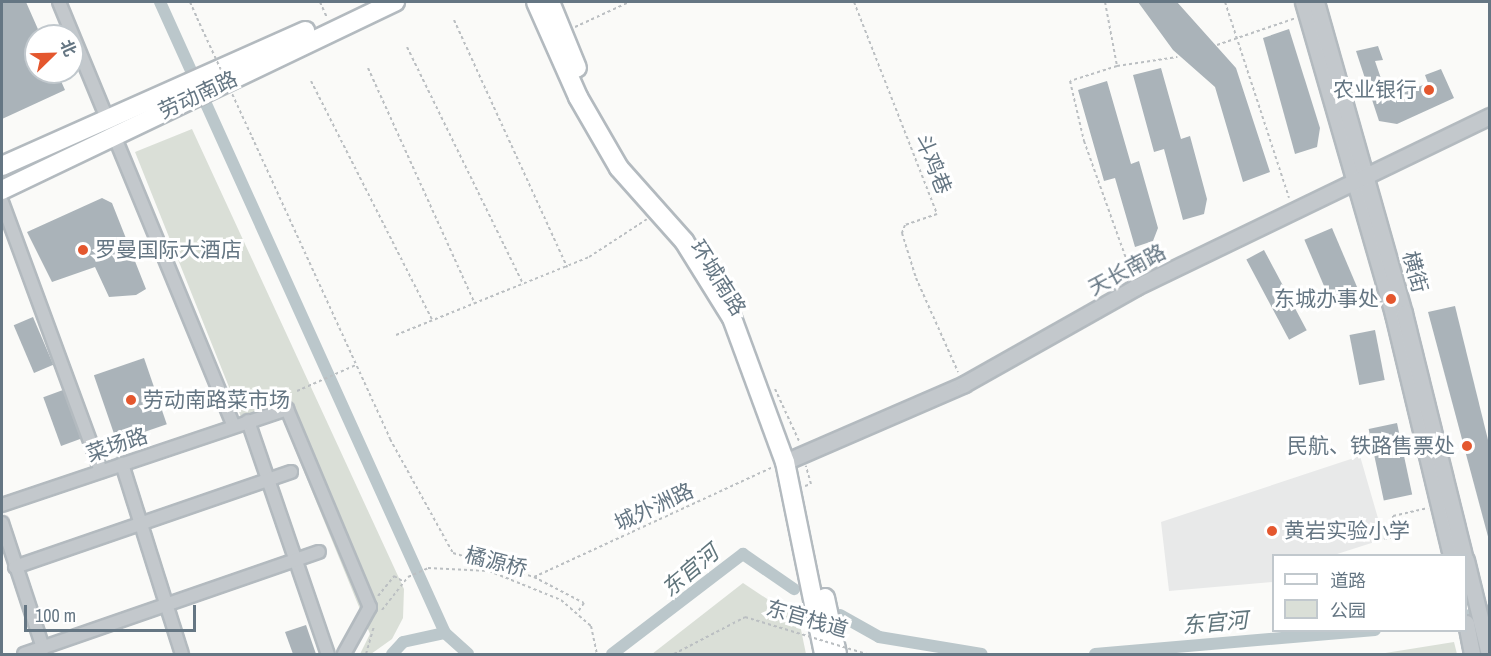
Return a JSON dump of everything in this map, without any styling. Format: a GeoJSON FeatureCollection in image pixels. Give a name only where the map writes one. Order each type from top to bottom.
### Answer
{"type":"FeatureCollection","features":[{"type":"Feature","properties":{"kind":"main road","name":"劳动南路"},"geometry":{"type":"LineString","coordinates":[[234,70],[369,2]]}},
{"type":"Feature","properties":{"kind":"main road","name":"劳动南路"},"geometry":{"type":"LineString","coordinates":[[234,70],[395,2]]}},
{"type":"Feature","properties":{"kind":"main road"},"geometry":{"type":"LineString","coordinates":[[536,2],[578,98],[619,168],[684,241],[732,318],[790,461],[824,654]]}},
{"type":"Feature","properties":{"kind":"main road","name":"环城南路"},"geometry":{"type":"LineString","coordinates":[[550,2],[592,101],[629,161],[693,236],[744,314],[790,461],[837,654]]}},
{"type":"Feature","properties":{"kind":"main road"},"geometry":{"type":"LineString","coordinates":[[178,95],[234,70]]}},
{"type":"Feature","properties":{"kind":"main road","name":"劳动南路"},"geometry":{"type":"LineString","coordinates":[[2,166],[105,118],[178,95]]}},
{"type":"Feature","properties":{"kind":"main road","name":"劳动南路"},"geometry":{"type":"LineString","coordinates":[[2,190],[112,135],[178,95]]}},
{"type":"Feature","properties":{"kind":"street"},"geometry":{"type":"LineString","coordinates":[[59,2],[233,425]]}},
{"type":"Feature","properties":{"kind":"street","name":"横街"},"geometry":{"type":"LineString","coordinates":[[1309,6],[1360,177],[1464,554]]}},
{"type":"Feature","properties":{"kind":"street","name":"天长南路"},"geometry":{"type":"LineString","coordinates":[[790,461],[964,384],[1136,287],[1490,116]]}},
{"type":"Feature","properties":{"kind":"street","name":"横街"},"geometry":{"type":"LineString","coordinates":[[1360,177],[1451,554]]}},
{"type":"Feature","properties":{"kind":"street"},"geometry":{"type":"LineString","coordinates":[[2,202],[101,471]]}},
{"type":"Feature","properties":{"kind":"street","name":"菜场路"},"geometry":{"type":"LineString","coordinates":[[2,505],[233,425],[287,409],[375,611]]}},
{"type":"Feature","properties":{"kind":"street"},"geometry":{"type":"LineString","coordinates":[[248,421],[328,654]]}},
{"type":"Feature","properties":{"kind":"street"},"geometry":{"type":"LineString","coordinates":[[122,464],[182,654]]}},
{"type":"Feature","properties":{"kind":"street"},"geometry":{"type":"LineString","coordinates":[[15,567],[268,478],[291,472]]}},
{"type":"Feature","properties":{"kind":"street"},"geometry":{"type":"LineString","coordinates":[[2,523],[43,648]]}},
{"type":"Feature","properties":{"kind":"street"},"geometry":{"type":"LineString","coordinates":[[24,654],[297,562],[319,552]]}},
{"type":"Feature","properties":{"kind":"street"},"geometry":{"type":"LineString","coordinates":[[1467,564],[1489,654]]}},
{"type":"Feature","properties":{"kind":"street"},"geometry":{"type":"LineString","coordinates":[[344,654],[375,611]]}},
{"type":"Feature","properties":{"kind":"street"},"geometry":{"type":"LineString","coordinates":[[1467,629],[1472,654]]}},
{"type":"Feature","properties":{"kind":"path"},"geometry":{"type":"LineString","coordinates":[[190,2],[356,365],[453,553],[534,577],[584,603],[577,613]]}},
{"type":"Feature","properties":{"kind":"path"},"geometry":{"type":"LineString","coordinates":[[320,2],[328,21]]}},
{"type":"Feature","properties":{"kind":"path"},"geometry":{"type":"LineString","coordinates":[[562,32],[629,2]]}},
{"type":"Feature","properties":{"kind":"path","name":"斗鸡巷"},"geometry":{"type":"LineString","coordinates":[[854,2],[936,214],[905,225],[902,233],[916,278],[964,384]]}},
{"type":"Feature","properties":{"kind":"path"},"geometry":{"type":"LineString","coordinates":[[1105,2],[1117,66]]}},
{"type":"Feature","properties":{"kind":"path"},"geometry":{"type":"LineString","coordinates":[[1225,2],[1293,210]]}},
{"type":"Feature","properties":{"kind":"path"},"geometry":{"type":"LineString","coordinates":[[1217,45],[1236,39],[1309,6]]}},
{"type":"Feature","properties":{"kind":"path"},"geometry":{"type":"LineString","coordinates":[[454,20],[567,267]]}},
{"type":"Feature","properties":{"kind":"path"},"geometry":{"type":"LineString","coordinates":[[407,47],[523,284]]}},
{"type":"Feature","properties":{"kind":"path"},"geometry":{"type":"LineString","coordinates":[[1136,287],[1084,141],[1070,81],[1117,66],[1178,57]]}},
{"type":"Feature","properties":{"kind":"path"},"geometry":{"type":"LineString","coordinates":[[368,68],[475,304]]}},
{"type":"Feature","properties":{"kind":"path"},"geometry":{"type":"LineString","coordinates":[[312,81],[433,321]]}},
{"type":"Feature","properties":{"kind":"path"},"geometry":{"type":"LineString","coordinates":[[396,336],[567,267],[657,213]]}},
{"type":"Feature","properties":{"kind":"path"},"geometry":{"type":"LineString","coordinates":[[297,391],[356,365]]}},
{"type":"Feature","properties":{"kind":"path","name":"城外洲路"},"geometry":{"type":"LineString","coordinates":[[534,577],[790,461]]}},
{"type":"Feature","properties":{"kind":"path"},"geometry":{"type":"LineString","coordinates":[[1384,539],[1393,537],[1393,516],[1439,506]]}},
{"type":"Feature","properties":{"kind":"path","name":"橘源桥"},"geometry":{"type":"LineString","coordinates":[[375,611],[404,582],[442,565],[489,571],[561,600],[591,626],[597,654]]}},
{"type":"Feature","properties":{"kind":"path"},"geometry":{"type":"LineString","coordinates":[[375,611],[394,576],[404,582]]}},
{"type":"Feature","properties":{"kind":"path","name":"东官栈道"},"geometry":{"type":"LineString","coordinates":[[674,654],[745,617],[867,654]]}},
{"type":"Feature","properties":{"kind":"path"},"geometry":{"type":"LineString","coordinates":[[366,654],[374,623]]}},
{"type":"Feature","properties":{"kind":"shaded area","name":"黄岩实验小学"},"geometry":{"type":"Polygon","coordinates":[[[1360,456],[1384,539],[1337,554],[1272,554],[1272,582],[1169,591],[1161,522],[1360,456]]]}},
{"type":"Feature","properties":{"kind":"green space"},"geometry":{"type":"Polygon","coordinates":[[[192,129],[404,589],[403,618],[392,639],[371,654],[360,654],[370,634],[279,410],[243,422],[135,152],[192,129]]]}},
{"type":"Feature","properties":{"kind":"green space"},"geometry":{"type":"Polygon","coordinates":[[[743,583],[799,620],[806,654],[652,654],[743,583]]]}},
{"type":"Feature","properties":{"kind":"green space"},"geometry":{"type":"Polygon","coordinates":[[[1454,642],[1457,654],[1379,654],[1454,642]]]}},
{"type":"Feature","properties":{"kind":"building"},"geometry":{"type":"Polygon","coordinates":[[[2,2],[26,2],[36,24],[24,24],[24,84],[62,84],[65,90],[2,119],[2,2]]]}},
{"type":"Feature","properties":{"kind":"building"},"geometry":{"type":"Polygon","coordinates":[[[1138,2],[1177,2],[1236,68],[1270,172],[1243,182],[1215,87],[1173,50],[1138,2]]]}},
{"type":"Feature","properties":{"kind":"building"},"geometry":{"type":"Polygon","coordinates":[[[1289,29],[1320,128],[1317,147],[1295,154],[1263,38],[1289,29]]]}},
{"type":"Feature","properties":{"kind":"building","name":"农业银行"},"geometry":{"type":"Polygon","coordinates":[[[1378,46],[1383,60],[1375,61],[1388,99],[1428,83],[1425,75],[1441,69],[1454,98],[1397,124],[1379,121],[1356,51],[1378,46]]]}},
{"type":"Feature","properties":{"kind":"building"},"geometry":{"type":"Polygon","coordinates":[[[1161,68],[1181,139],[1190,136],[1207,199],[1204,214],[1183,220],[1164,149],[1154,152],[1133,75],[1161,68]]]}},
{"type":"Feature","properties":{"kind":"building"},"geometry":{"type":"Polygon","coordinates":[[[1107,81],[1131,164],[1139,161],[1158,228],[1153,241],[1135,247],[1115,178],[1104,181],[1078,90],[1107,81]]]}},
{"type":"Feature","properties":{"kind":"building","name":"罗曼国际大酒店"},"geometry":{"type":"Polygon","coordinates":[[[102,198],[112,203],[146,289],[136,295],[109,297],[95,267],[52,282],[27,232],[102,198]]]}},
{"type":"Feature","properties":{"kind":"building"},"geometry":{"type":"Polygon","coordinates":[[[1332,228],[1359,292],[1331,303],[1304,240],[1332,228]]]}},
{"type":"Feature","properties":{"kind":"building"},"geometry":{"type":"Polygon","coordinates":[[[1264,250],[1307,330],[1289,340],[1246,259],[1264,250]]]}},
{"type":"Feature","properties":{"kind":"building"},"geometry":{"type":"Polygon","coordinates":[[[1455,306],[1490,448],[1490,544],[1428,312],[1455,306]]]}},
{"type":"Feature","properties":{"kind":"building"},"geometry":{"type":"Polygon","coordinates":[[[33,317],[53,365],[34,373],[14,325],[33,317]]]}},
{"type":"Feature","properties":{"kind":"building"},"geometry":{"type":"Polygon","coordinates":[[[1375,330],[1385,380],[1359,385],[1349,335],[1375,330]]]}},
{"type":"Feature","properties":{"kind":"building","name":"劳动南路菜市场"},"geometry":{"type":"Polygon","coordinates":[[[144,358],[167,424],[117,441],[94,375],[144,358]]]}},
{"type":"Feature","properties":{"kind":"building"},"geometry":{"type":"Polygon","coordinates":[[[63,390],[81,439],[61,446],[43,397],[63,390]]]}},
{"type":"Feature","properties":{"kind":"building"},"geometry":{"type":"Polygon","coordinates":[[[1397,423],[1412,494],[1384,500],[1369,429],[1397,423]]]}},
{"type":"Feature","properties":{"kind":"building"},"geometry":{"type":"Polygon","coordinates":[[[306,625],[316,654],[293,654],[285,632],[306,625]]]}},
{"type":"Feature","properties":{"kind":"waterway"},"geometry":{"type":"LineString","coordinates":[[160,2],[445,633],[468,654]]}},
{"type":"Feature","properties":{"kind":"waterway","name":"东官河"},"geometry":{"type":"LineString","coordinates":[[612,654],[743,554],[794,589]]}},
{"type":"Feature","properties":{"kind":"waterway","name":"东官河"},"geometry":{"type":"LineString","coordinates":[[1467,616],[1490,610]]}},
{"type":"Feature","properties":{"kind":"waterway","name":"东官河"},"geometry":{"type":"LineString","coordinates":[[840,615],[879,637],[982,654]]}},
{"type":"Feature","properties":{"kind":"waterway","name":"东官河"},"geometry":{"type":"LineString","coordinates":[[1095,654],[1352,632]]}},
{"type":"Feature","properties":{"kind":"waterway"},"geometry":{"type":"LineString","coordinates":[[392,654],[403,642],[445,633]]}},
{"type":"Feature","properties":{"kind":"place","name":"农业银行"},"geometry":{"type":"Point","coordinates":[1429,90]}},
{"type":"Feature","properties":{"kind":"place","name":"罗曼国际大酒店"},"geometry":{"type":"Point","coordinates":[83,250]}},
{"type":"Feature","properties":{"kind":"place","name":"东城办事处"},"geometry":{"type":"Point","coordinates":[1391,299]}},
{"type":"Feature","properties":{"kind":"place","name":"劳动南路菜市场"},"geometry":{"type":"Point","coordinates":[131,400]}},
{"type":"Feature","properties":{"kind":"place","name":"民航、铁路售票处"},"geometry":{"type":"Point","coordinates":[1467,446]}},
{"type":"Feature","properties":{"kind":"place","name":"黄岩实验小学"},"geometry":{"type":"Point","coordinates":[1272,531]}}]}
